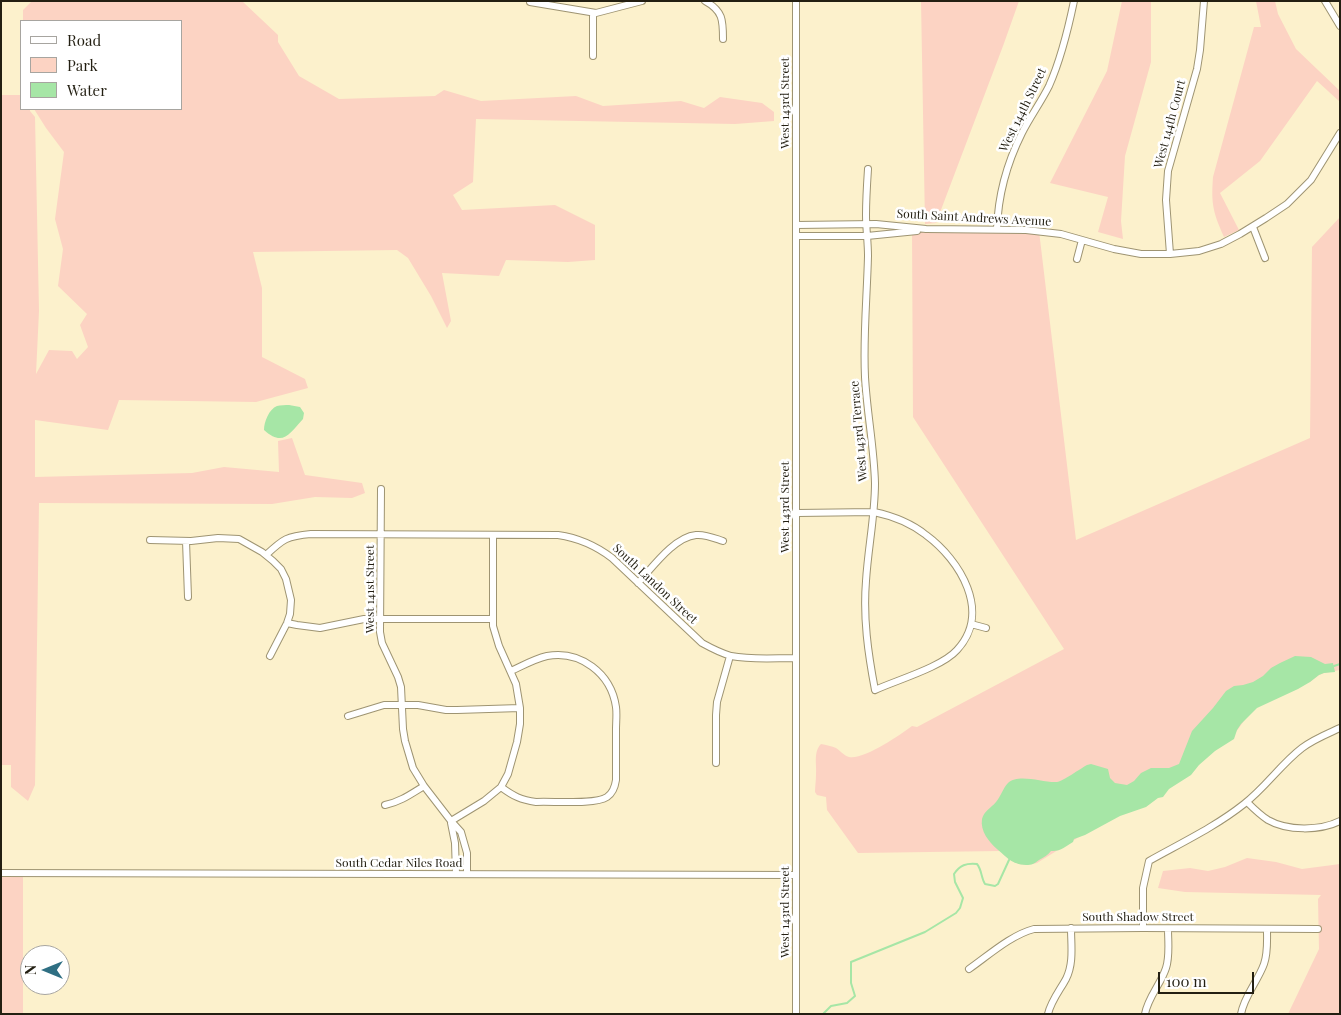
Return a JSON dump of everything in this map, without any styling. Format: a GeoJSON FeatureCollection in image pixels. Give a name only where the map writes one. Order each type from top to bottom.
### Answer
{"type":"FeatureCollection","features":[{"type":"Feature","properties":{"kind":"street"},"geometry":{"type":"LineString","coordinates":[[530,2],[593,13],[642,1]]}},
{"type":"Feature","properties":{"kind":"street"},"geometry":{"type":"LineString","coordinates":[[705,1],[711,4],[720,14],[723,39]]}},
{"type":"Feature","properties":{"kind":"street","name":"West 143rd Street"},"geometry":{"type":"LineString","coordinates":[[796,1],[796,1014]]}},
{"type":"Feature","properties":{"kind":"street","name":"West 144th Street"},"geometry":{"type":"LineString","coordinates":[[997,229],[997,214],[1002,189],[1012,157],[1022,133],[1050,83],[1066,40],[1074,1]]}},
{"type":"Feature","properties":{"kind":"street","name":"West 144th Court"},"geometry":{"type":"LineString","coordinates":[[1170,254],[1166,200],[1168,170],[1197,69],[1204,1]]}},
{"type":"Feature","properties":{"kind":"street"},"geometry":{"type":"LineString","coordinates":[[1325,1],[1340,26]]}},
{"type":"Feature","properties":{"kind":"street"},"geometry":{"type":"LineString","coordinates":[[593,13],[593,56]]}},
{"type":"Feature","properties":{"kind":"street","name":"South Saint Andrews Avenue"},"geometry":{"type":"LineString","coordinates":[[796,225],[866,224],[926,229],[1039,231],[1141,254],[1199,251],[1231,240],[1278,211],[1304,188],[1340,133]]}},
{"type":"Feature","properties":{"kind":"street","name":"West 143rd Terrace"},"geometry":{"type":"LineString","coordinates":[[868,169],[866,195],[865,368],[874,467],[874,512],[867,568],[865,606],[867,644],[875,690],[945,660],[963,643],[971,624]]}},
{"type":"Feature","properties":{"kind":"street"},"geometry":{"type":"LineString","coordinates":[[1253,227],[1265,258]]}},
{"type":"Feature","properties":{"kind":"street"},"geometry":{"type":"LineString","coordinates":[[796,236],[867,236],[926,229]]}},
{"type":"Feature","properties":{"kind":"street"},"geometry":{"type":"LineString","coordinates":[[1077,259],[1082,240]]}},
{"type":"Feature","properties":{"kind":"street","name":"West 141st Street"},"geometry":{"type":"LineString","coordinates":[[381,489],[380,619],[382,643],[398,677],[401,688],[403,729],[413,768],[424,786],[461,832],[466,845],[467,874]]}},
{"type":"Feature","properties":{"kind":"street"},"geometry":{"type":"LineString","coordinates":[[796,512],[874,512],[892,516],[909,523],[929,537],[945,553],[970,592],[971,624],[986,628]]}},
{"type":"Feature","properties":{"kind":"street","name":"South Landon Street"},"geometry":{"type":"LineString","coordinates":[[266,555],[279,542],[294,536],[381,534],[558,535],[572,537],[586,541],[612,558],[702,642],[716,650],[730,656],[749,658],[796,658]]}},
{"type":"Feature","properties":{"kind":"street"},"geometry":{"type":"LineString","coordinates":[[451,821],[484,801],[501,787],[508,774],[520,724],[519,696],[511,671],[495,636],[493,619],[493,535]]}},
{"type":"Feature","properties":{"kind":"street"},"geometry":{"type":"LineString","coordinates":[[638,583],[669,549],[684,538],[695,535],[708,536],[723,541]]}},
{"type":"Feature","properties":{"kind":"street"},"geometry":{"type":"LineString","coordinates":[[150,540],[239,539],[266,555],[281,569],[286,579],[291,600],[290,614],[270,656]]}},
{"type":"Feature","properties":{"kind":"street"},"geometry":{"type":"LineString","coordinates":[[186,541],[188,597]]}},
{"type":"Feature","properties":{"kind":"street"},"geometry":{"type":"LineString","coordinates":[[287,623],[320,628],[364,619],[493,619]]}},
{"type":"Feature","properties":{"kind":"street"},"geometry":{"type":"LineString","coordinates":[[501,787],[515,797],[536,802],[596,801],[609,796],[615,789],[616,780],[616,708],[611,688],[605,678],[590,664],[577,658],[557,655],[537,659],[511,671]]}},
{"type":"Feature","properties":{"kind":"street"},"geometry":{"type":"LineString","coordinates":[[716,763],[717,702],[730,656]]}},
{"type":"Feature","properties":{"kind":"street"},"geometry":{"type":"LineString","coordinates":[[348,716],[384,705],[418,705],[446,710],[520,708]]}},
{"type":"Feature","properties":{"kind":"street"},"geometry":{"type":"LineString","coordinates":[[1143,928],[1143,888],[1149,861],[1214,825],[1247,802],[1312,741],[1340,728]]}},
{"type":"Feature","properties":{"kind":"street"},"geometry":{"type":"LineString","coordinates":[[385,805],[405,798],[424,786]]}},
{"type":"Feature","properties":{"kind":"street"},"geometry":{"type":"LineString","coordinates":[[1247,802],[1267,820],[1284,826],[1320,828],[1340,821]]}},
{"type":"Feature","properties":{"kind":"street","name":"West 141st Street"},"geometry":{"type":"LineString","coordinates":[[451,821],[456,843],[456,874]]}},
{"type":"Feature","properties":{"kind":"street","name":"South Cedar Niles Road"},"geometry":{"type":"LineString","coordinates":[[1,873],[796,875]]}},
{"type":"Feature","properties":{"kind":"street","name":"South Shadow Street"},"geometry":{"type":"LineString","coordinates":[[969,969],[1014,937],[1027,930],[1042,928],[1318,929]]}},
{"type":"Feature","properties":{"kind":"street"},"geometry":{"type":"LineString","coordinates":[[1048,1014],[1067,978],[1071,966],[1071,928]]}},
{"type":"Feature","properties":{"kind":"street"},"geometry":{"type":"LineString","coordinates":[[1144,1014],[1149,1000],[1166,968],[1168,929]]}},
{"type":"Feature","properties":{"kind":"street"},"geometry":{"type":"LineString","coordinates":[[1241,1014],[1244,1003],[1265,961],[1267,929]]}},
{"type":"Feature","properties":{"kind":"green space"},"geometry":{"type":"Polygon","coordinates":[[[32,1],[242,1],[278,35],[278,42],[299,76],[339,99],[435,96],[444,90],[481,101],[576,96],[603,106],[681,101],[704,108],[720,97],[762,103],[774,112],[774,121],[735,124],[476,119],[473,182],[453,195],[462,210],[555,205],[595,225],[595,260],[568,262],[506,260],[499,276],[442,273],[451,321],[447,328],[431,296],[408,258],[397,250],[253,252],[262,288],[262,357],[305,379],[308,388],[256,402],[119,400],[108,430],[35,420],[35,477],[192,473],[224,467],[279,472],[278,441],[292,438],[305,475],[362,483],[365,493],[352,498],[315,497],[272,504],[39,503],[35,785],[28,801],[11,787],[11,765],[1,765],[1,95],[20,95],[20,110],[30,110],[35,117],[39,311],[36,374],[49,350],[72,351],[77,359],[88,347],[80,325],[87,314],[58,286],[63,249],[55,219],[64,152],[35,110],[182,110],[182,20],[23,20],[23,10],[32,1]]]}},
{"type":"Feature","properties":{"kind":"green space"},"geometry":{"type":"Polygon","coordinates":[[[921,1],[1019,1],[936,223],[925,224],[921,1]]]}},
{"type":"Feature","properties":{"kind":"green space"},"geometry":{"type":"Polygon","coordinates":[[[1122,1],[1151,1],[1151,62],[1125,156],[1121,221],[1123,239],[1098,232],[1108,197],[1050,183],[1107,71],[1122,1]]]}},
{"type":"Feature","properties":{"kind":"green space"},"geometry":{"type":"Polygon","coordinates":[[[1256,1],[1275,1],[1278,14],[1296,49],[1340,91],[1340,102],[1317,81],[1260,161],[1220,193],[1239,230],[1224,237],[1214,208],[1212,194],[1213,177],[1254,27],[1261,27],[1256,1]]]}},
{"type":"Feature","properties":{"kind":"green space"},"geometry":{"type":"Polygon","coordinates":[[[1340,217],[1340,670],[1319,675],[1310,682],[1256,704],[1231,739],[1037,863],[1017,863],[1000,851],[858,853],[827,810],[826,797],[817,795],[815,792],[816,755],[821,744],[836,748],[849,757],[863,755],[882,746],[912,726],[917,727],[1064,649],[913,417],[912,232],[1039,231],[1076,540],[1310,438],[1312,247],[1340,217]]]}},
{"type":"Feature","properties":{"kind":"green space"},"geometry":{"type":"Polygon","coordinates":[[[1247,858],[1276,862],[1302,869],[1340,864],[1340,1014],[1288,1014],[1319,949],[1318,899],[1321,895],[1185,892],[1158,888],[1163,871],[1190,868],[1208,871],[1225,867],[1247,858]]]}},
{"type":"Feature","properties":{"kind":"green space"},"geometry":{"type":"Polygon","coordinates":[[[1,873],[23,873],[23,945],[20,945],[20,995],[23,995],[23,1014],[1,1014],[1,873]]]}},
{"type":"Feature","properties":{"kind":"water"},"geometry":{"type":"Polygon","coordinates":[[[289,405],[300,407],[304,413],[303,419],[290,434],[285,437],[276,438],[264,430],[266,420],[269,413],[277,406],[289,405]]]}},
{"type":"Feature","properties":{"kind":"water"},"geometry":{"type":"Polygon","coordinates":[[[1295,656],[1311,657],[1325,664],[1333,663],[1335,672],[1319,675],[1298,689],[1257,708],[1241,724],[1234,739],[1215,751],[1191,775],[1169,789],[1163,797],[1158,798],[1146,807],[1120,816],[1074,839],[1073,842],[1063,848],[1051,851],[1030,865],[1010,860],[988,840],[982,828],[983,816],[998,800],[1006,785],[1013,780],[1025,779],[1057,782],[1091,764],[1108,769],[1110,778],[1115,783],[1127,785],[1134,781],[1141,773],[1151,768],[1169,768],[1179,764],[1192,731],[1226,691],[1234,686],[1253,682],[1271,668],[1295,656]]]}},
{"type":"Feature","properties":{"kind":"waterway"},"geometry":{"type":"LineString","coordinates":[[1334,666],[1340,664]]}},
{"type":"Feature","properties":{"kind":"waterway"},"geometry":{"type":"LineString","coordinates":[[823,1014],[831,1006],[847,1003],[855,996],[851,983],[851,962],[925,932],[956,913],[960,908],[963,898],[955,882],[954,874],[959,868],[966,864],[977,864],[985,884],[995,886],[998,884],[1009,860]]}}]}
